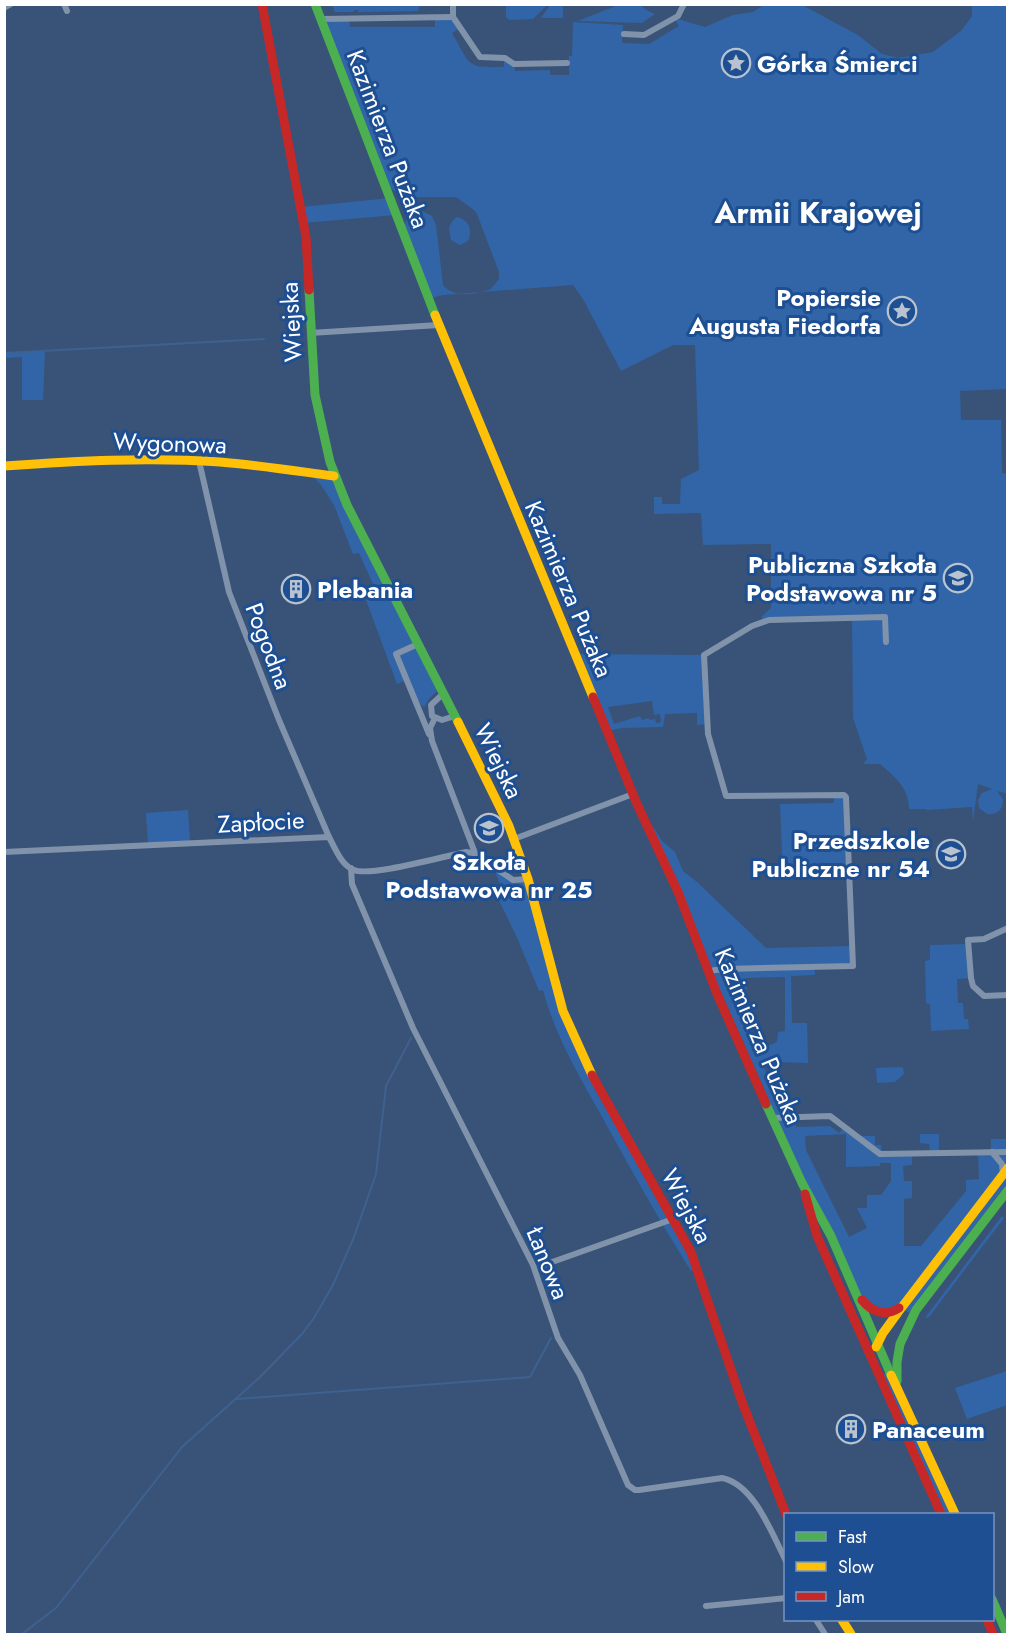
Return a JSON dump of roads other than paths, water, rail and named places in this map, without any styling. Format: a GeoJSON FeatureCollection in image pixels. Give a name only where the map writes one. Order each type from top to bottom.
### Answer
{"type":"FeatureCollection","features":[{"type":"Feature","properties":{"kind":"street"},"geometry":{"type":"LineString","coordinates":[[4,8],[11,4]]}},
{"type":"Feature","properties":{"kind":"street","name":"Wiejska"},"geometry":{"type":"LineString","coordinates":[[262,4],[306,237],[315,395],[324,442],[334,476],[347,506],[444,693],[514,839],[528,879],[559,999],[572,1033],[592,1074],[691,1252],[742,1402],[785,1513]]}},
{"type":"Feature","properties":{"kind":"street","name":"Kazimierza Pużaka"},"geometry":{"type":"LineString","coordinates":[[315,4],[439,325],[633,794],[678,892],[772,1118],[802,1183],[831,1236],[877,1344],[954,1513]]}},
{"type":"Feature","properties":{"kind":"street"},"geometry":{"type":"LineString","coordinates":[[453,4],[453,17],[482,58],[505,58],[514,64],[567,63]]}},
{"type":"Feature","properties":{"kind":"street"},"geometry":{"type":"LineString","coordinates":[[624,34],[644,35],[678,16],[684,4]]}},
{"type":"Feature","properties":{"kind":"street"},"geometry":{"type":"LineString","coordinates":[[321,19],[453,17]]}},
{"type":"Feature","properties":{"kind":"street"},"geometry":{"type":"LineString","coordinates":[[310,333],[439,325]]}},
{"type":"Feature","properties":{"kind":"street","name":"Wygonowa"},"geometry":{"type":"LineString","coordinates":[[4,466],[88,460],[199,461],[334,476]]}},
{"type":"Feature","properties":{"kind":"street","name":"Pogodna"},"geometry":{"type":"LineString","coordinates":[[199,461],[229,592],[279,720],[329,837]]}},
{"type":"Feature","properties":{"kind":"street"},"geometry":{"type":"LineString","coordinates":[[709,971],[853,966],[846,797],[844,795],[726,796],[708,734],[704,655],[752,626],[769,620],[885,616],[886,642]]}},
{"type":"Feature","properties":{"kind":"street"},"geometry":{"type":"LineString","coordinates":[[418,644],[396,654],[432,741],[474,854]]}},
{"type":"Feature","properties":{"kind":"street"},"geometry":{"type":"LineString","coordinates":[[444,693],[430,709],[432,716],[442,720],[455,716]]}},
{"type":"Feature","properties":{"kind":"street"},"geometry":{"type":"LineString","coordinates":[[416,702],[430,709]]}},
{"type":"Feature","properties":{"kind":"street"},"geometry":{"type":"LineString","coordinates":[[432,741],[430,728],[435,718]]}},
{"type":"Feature","properties":{"kind":"street"},"geometry":{"type":"LineString","coordinates":[[514,839],[633,794]]}},
{"type":"Feature","properties":{"kind":"street","name":"Zapłocie"},"geometry":{"type":"LineString","coordinates":[[4,852],[329,837],[341,859],[351,868]]}},
{"type":"Feature","properties":{"kind":"street"},"geometry":{"type":"LineString","coordinates":[[351,868],[363,872],[373,871],[466,852],[474,854],[513,880],[528,879]]}},
{"type":"Feature","properties":{"kind":"street","name":"Łanowa"},"geometry":{"type":"LineString","coordinates":[[351,868],[352,884],[413,1028],[533,1265],[558,1338],[580,1375],[628,1485],[639,1490],[722,1478],[735,1482],[758,1507],[784,1557]]}},
{"type":"Feature","properties":{"kind":"street"},"geometry":{"type":"LineString","coordinates":[[1008,928],[984,939],[968,940],[973,986],[984,996],[1008,995]]}},
{"type":"Feature","properties":{"kind":"street"},"geometry":{"type":"LineString","coordinates":[[772,1118],[830,1116],[880,1154],[1008,1152]]}},
{"type":"Feature","properties":{"kind":"street"},"geometry":{"type":"LineString","coordinates":[[876,1369],[877,1344],[883,1334],[1005,1171],[993,1152]]}},
{"type":"Feature","properties":{"kind":"street","name":"Kazimierza Pużaka"},"geometry":{"type":"LineString","coordinates":[[802,1183],[817,1236],[940,1513]]}},
{"type":"Feature","properties":{"kind":"street"},"geometry":{"type":"LineString","coordinates":[[897,1386],[896,1365],[906,1326],[1008,1190]]}},
{"type":"Feature","properties":{"kind":"street"},"geometry":{"type":"LineString","coordinates":[[541,1266],[673,1219]]}},
{"type":"Feature","properties":{"kind":"street"},"geometry":{"type":"LineString","coordinates":[[854,1288],[866,1306],[877,1312],[893,1312],[907,1300]]}},
{"type":"Feature","properties":{"kind":"street"},"geometry":{"type":"LineString","coordinates":[[853,1316],[862,1327],[883,1334],[897,1327],[916,1310]]}},
{"type":"Feature","properties":{"kind":"street"},"geometry":{"type":"LineString","coordinates":[[706,1606],[784,1598]]}},
{"type":"Feature","properties":{"kind":"street"},"geometry":{"type":"LineString","coordinates":[[994,1600],[1008,1614]]}},
{"type":"Feature","properties":{"kind":"street"},"geometry":{"type":"LineString","coordinates":[[994,1601],[1007,1635]]}},
{"type":"Feature","properties":{"kind":"street"},"geometry":{"type":"LineString","coordinates":[[817,1621],[825,1635]]}},
{"type":"Feature","properties":{"kind":"street"},"geometry":{"type":"LineString","coordinates":[[843,1621],[851,1635]]}},
{"type":"Feature","properties":{"kind":"street"},"geometry":{"type":"LineString","coordinates":[[987,1621],[993,1635]]}},
{"type":"Feature","properties":{"kind":"waterway"},"geometry":{"type":"LineString","coordinates":[[4,353],[264,339]]}},
{"type":"Feature","properties":{"kind":"waterway"},"geometry":{"type":"LineString","coordinates":[[22,1634],[56,1608],[182,1447],[260,1377],[302,1334],[314,1318],[333,1285],[354,1237],[376,1174],[386,1086],[411,1038]]}},
{"type":"Feature","properties":{"kind":"waterway"},"geometry":{"type":"LineString","coordinates":[[236,1399],[530,1377],[551,1338]]}},
{"type":"Feature","properties":{"kind":"place","name":"Górka Śmierci"},"geometry":{"type":"Point","coordinates":[736,63]}},
{"type":"Feature","properties":{"kind":"place","name":"Popiersie Augusta Fiedorfa"},"geometry":{"type":"Point","coordinates":[902,311]}},
{"type":"Feature","properties":{"kind":"place","name":"Publiczna Szkoła Podstawowa nr 5"},"geometry":{"type":"Point","coordinates":[958,578]}},
{"type":"Feature","properties":{"kind":"place","name":"Plebania"},"geometry":{"type":"Point","coordinates":[296,589]}},
{"type":"Feature","properties":{"kind":"place","name":"Szkoła Podstawowa nr 25"},"geometry":{"type":"Point","coordinates":[489,828]}},
{"type":"Feature","properties":{"kind":"place","name":"Przedszkole Publiczne nr 54"},"geometry":{"type":"Point","coordinates":[951,854]}},
{"type":"Feature","properties":{"kind":"place","name":"Panaceum"},"geometry":{"type":"Point","coordinates":[851,1429]}},
{"type":"Feature","properties":{"kind":"district","name":"Armii Krajowej"},"geometry":{"type":"Point","coordinates":[818,212]}}]}
